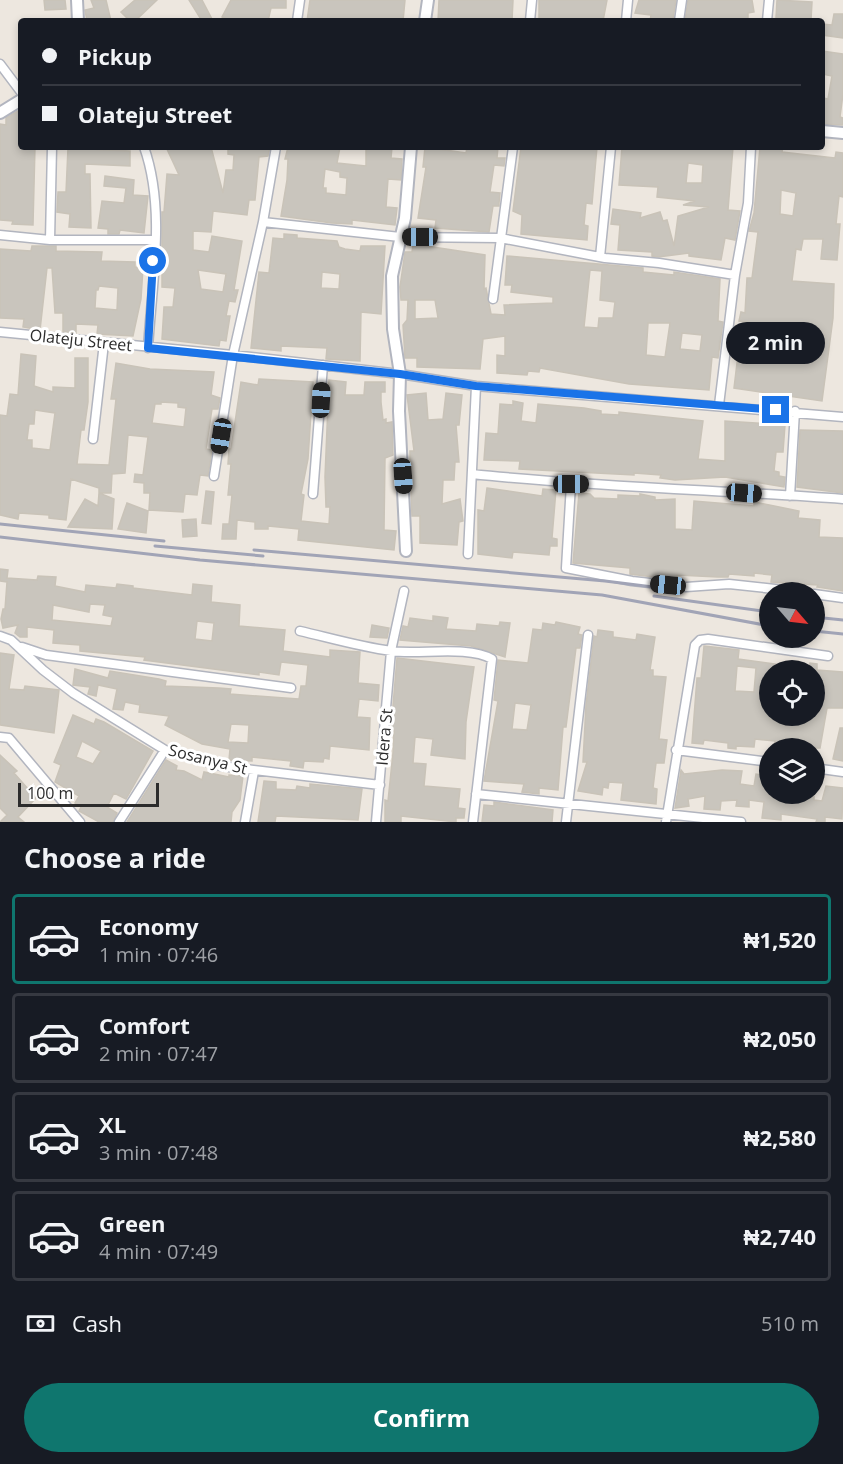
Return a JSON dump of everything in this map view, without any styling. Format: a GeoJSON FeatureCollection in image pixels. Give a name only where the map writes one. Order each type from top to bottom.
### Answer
{"type":"FeatureCollection","features":[{"type":"Feature","properties":{"kind":"street"},"geometry":{"type":"LineString","coordinates":[[77,0],[78,18]]}},
{"type":"Feature","properties":{"kind":"street"},"geometry":{"type":"LineString","coordinates":[[297,18],[300,0]]}},
{"type":"Feature","properties":{"kind":"street"},"geometry":{"type":"LineString","coordinates":[[425,18],[428,0]]}},
{"type":"Feature","properties":{"kind":"street"},"geometry":{"type":"LineString","coordinates":[[530,18],[532,0]]}},
{"type":"Feature","properties":{"kind":"street"},"geometry":{"type":"LineString","coordinates":[[626,18],[628,0]]}},
{"type":"Feature","properties":{"kind":"street"},"geometry":{"type":"LineString","coordinates":[[679,18],[682,0]]}},
{"type":"Feature","properties":{"kind":"street"},"geometry":{"type":"LineString","coordinates":[[766,18],[769,0]]}},
{"type":"Feature","properties":{"kind":"street"},"geometry":{"type":"LineString","coordinates":[[0,64],[18,88]]}},
{"type":"Feature","properties":{"kind":"street"},"geometry":{"type":"LineString","coordinates":[[0,113],[18,102]]}},
{"type":"Feature","properties":{"kind":"street"},"geometry":{"type":"LineString","coordinates":[[825,131],[843,133]]}},
{"type":"Feature","properties":{"kind":"street"},"geometry":{"type":"LineString","coordinates":[[50,240],[52,150]]}},
{"type":"Feature","properties":{"kind":"street"},"geometry":{"type":"LineString","coordinates":[[145,150],[153,173],[154,240],[148,348]]}},
{"type":"Feature","properties":{"kind":"street"},"geometry":{"type":"LineString","coordinates":[[214,476],[233,355],[263,222],[275,150]]}},
{"type":"Feature","properties":{"kind":"street"},"geometry":{"type":"LineString","coordinates":[[406,551],[399,411],[400,374],[393,329],[393,276],[405,218],[411,150]]}},
{"type":"Feature","properties":{"kind":"street"},"geometry":{"type":"LineString","coordinates":[[494,299],[513,150]]}},
{"type":"Feature","properties":{"kind":"street"},"geometry":{"type":"LineString","coordinates":[[600,257],[611,150]]}},
{"type":"Feature","properties":{"kind":"street"},"geometry":{"type":"LineString","coordinates":[[719,405],[735,275],[748,203],[751,150]]}},
{"type":"Feature","properties":{"kind":"street"},"geometry":{"type":"LineString","coordinates":[[263,222],[400,237],[500,238],[600,257],[735,275]]}},
{"type":"Feature","properties":{"kind":"street"},"geometry":{"type":"LineString","coordinates":[[0,235],[50,240],[154,240]]}},
{"type":"Feature","properties":{"kind":"street","name":"Olateju Street"},"geometry":{"type":"LineString","coordinates":[[0,332],[233,355],[400,374],[476,386],[795,411],[843,417]]}},
{"type":"Feature","properties":{"kind":"street"},"geometry":{"type":"LineString","coordinates":[[93,439],[104,343]]}},
{"type":"Feature","properties":{"kind":"street"},"geometry":{"type":"LineString","coordinates":[[313,494],[323,366]]}},
{"type":"Feature","properties":{"kind":"street"},"geometry":{"type":"LineString","coordinates":[[468,554],[476,386]]}},
{"type":"Feature","properties":{"kind":"street"},"geometry":{"type":"LineString","coordinates":[[790,496],[795,411]]}},
{"type":"Feature","properties":{"kind":"street"},"geometry":{"type":"LineString","coordinates":[[472,474],[571,484],[627,485],[843,500]]}},
{"type":"Feature","properties":{"kind":"street"},"geometry":{"type":"LineString","coordinates":[[571,484],[566,568],[632,581],[687,587],[729,584],[759,587]]}},
{"type":"Feature","properties":{"kind":"street","name":"Idera St"},"geometry":{"type":"LineString","coordinates":[[376,822],[391,651],[404,591]]}},
{"type":"Feature","properties":{"kind":"street"},"geometry":{"type":"LineString","coordinates":[[825,596],[843,598]]}},
{"type":"Feature","properties":{"kind":"street"},"geometry":{"type":"LineString","coordinates":[[300,631],[391,651],[457,652],[492,659],[473,822]]}},
{"type":"Feature","properties":{"kind":"street"},"geometry":{"type":"LineString","coordinates":[[566,822],[588,634]]}},
{"type":"Feature","properties":{"kind":"street","name":"Sosanya St"},"geometry":{"type":"LineString","coordinates":[[0,636],[18,646],[43,670],[73,693],[165,750],[221,766],[380,785]]}},
{"type":"Feature","properties":{"kind":"street"},"geometry":{"type":"LineString","coordinates":[[667,819],[676,750],[695,645],[700,640],[708,639],[828,656]]}},
{"type":"Feature","properties":{"kind":"street"},"geometry":{"type":"LineString","coordinates":[[18,646],[46,655],[291,688]]}},
{"type":"Feature","properties":{"kind":"street"},"geometry":{"type":"LineString","coordinates":[[0,737],[9,738],[80,822]]}},
{"type":"Feature","properties":{"kind":"street"},"geometry":{"type":"LineString","coordinates":[[119,822],[165,750]]}},
{"type":"Feature","properties":{"kind":"street"},"geometry":{"type":"LineString","coordinates":[[676,750],[759,761]]}},
{"type":"Feature","properties":{"kind":"street"},"geometry":{"type":"LineString","coordinates":[[825,770],[843,772]]}},
{"type":"Feature","properties":{"kind":"street"},"geometry":{"type":"LineString","coordinates":[[245,822],[254,771]]}},
{"type":"Feature","properties":{"kind":"street"},"geometry":{"type":"LineString","coordinates":[[476,794],[568,804],[667,819],[741,822]]}},
{"type":"Feature","properties":{"kind":"building"},"geometry":{"type":"Polygon","coordinates":[[[44,0],[65,0],[66,9],[45,10],[44,0]]]}},
{"type":"Feature","properties":{"kind":"building"},"geometry":{"type":"Polygon","coordinates":[[[91,0],[106,0],[110,18],[86,18],[85,10],[94,8],[91,0]]]}},
{"type":"Feature","properties":{"kind":"building"},"geometry":{"type":"Polygon","coordinates":[[[135,0],[157,0],[138,18],[127,18],[121,12],[135,0]]]}},
{"type":"Feature","properties":{"kind":"building"},"geometry":{"type":"Polygon","coordinates":[[[189,0],[202,0],[211,18],[200,18],[189,0]]]}},
{"type":"Feature","properties":{"kind":"building"},"geometry":{"type":"Polygon","coordinates":[[[231,0],[286,0],[286,8],[271,8],[269,18],[222,17],[231,0]]]}},
{"type":"Feature","properties":{"kind":"building"},"geometry":{"type":"Polygon","coordinates":[[[310,0],[405,0],[403,18],[307,18],[310,0]]]}},
{"type":"Feature","properties":{"kind":"building"},"geometry":{"type":"Polygon","coordinates":[[[439,0],[513,0],[512,18],[438,18],[439,0]]]}},
{"type":"Feature","properties":{"kind":"building"},"geometry":{"type":"Polygon","coordinates":[[[539,0],[607,0],[604,18],[539,18],[539,0]]]}},
{"type":"Feature","properties":{"kind":"building"},"geometry":{"type":"Polygon","coordinates":[[[639,0],[676,0],[673,18],[650,18],[651,15],[635,13],[639,0]]]}},
{"type":"Feature","properties":{"kind":"building"},"geometry":{"type":"Polygon","coordinates":[[[688,0],[752,0],[754,12],[748,13],[748,18],[685,18],[688,0]]]}},
{"type":"Feature","properties":{"kind":"building"},"geometry":{"type":"Polygon","coordinates":[[[777,0],[812,2],[811,18],[776,18],[777,0]]]}},
{"type":"Feature","properties":{"kind":"building"},"geometry":{"type":"Polygon","coordinates":[[[834,14],[843,14],[843,38],[825,35],[825,24],[832,25],[834,14]]]}},
{"type":"Feature","properties":{"kind":"building"},"geometry":{"type":"Polygon","coordinates":[[[825,51],[843,54],[843,94],[840,117],[843,118],[843,125],[825,124],[825,98],[828,99],[832,76],[825,75],[825,51]]]}},
{"type":"Feature","properties":{"kind":"building"},"geometry":{"type":"Polygon","coordinates":[[[18,111],[18,150],[35,150],[33,225],[12,224],[13,221],[0,220],[0,124],[6,125],[6,118],[18,111]]]}},
{"type":"Feature","properties":{"kind":"building"},"geometry":{"type":"Polygon","coordinates":[[[68,150],[130,151],[130,166],[85,164],[85,174],[90,174],[91,228],[69,227],[70,214],[57,212],[58,192],[66,192],[68,150]]]}},
{"type":"Feature","properties":{"kind":"building"},"geometry":{"type":"Polygon","coordinates":[[[167,150],[212,150],[223,193],[226,170],[233,170],[234,155],[228,154],[228,150],[269,150],[268,156],[259,157],[255,200],[249,200],[247,215],[213,211],[211,232],[193,231],[193,250],[209,252],[212,236],[242,241],[234,290],[238,290],[235,302],[229,301],[226,316],[230,316],[226,341],[220,340],[219,346],[162,339],[164,307],[173,307],[175,288],[162,287],[162,212],[164,212],[167,174],[179,175],[167,150]],[[198,270],[201,289],[223,292],[226,274],[198,270]]]}},
{"type":"Feature","properties":{"kind":"building"},"geometry":{"type":"Polygon","coordinates":[[[287,150],[339,150],[337,163],[366,166],[366,150],[392,150],[391,158],[402,159],[401,180],[388,179],[386,207],[397,208],[395,225],[352,220],[352,224],[332,223],[281,216],[288,159],[285,159],[287,150]],[[325,169],[323,188],[326,188],[326,193],[346,195],[347,178],[340,177],[340,172],[325,169]]]}},
{"type":"Feature","properties":{"kind":"building"},"geometry":{"type":"Polygon","coordinates":[[[425,150],[466,153],[466,150],[498,150],[497,158],[505,158],[504,166],[494,165],[490,192],[500,193],[499,206],[493,206],[489,232],[435,228],[436,220],[418,218],[426,167],[423,167],[425,150]]]}},
{"type":"Feature","properties":{"kind":"building"},"geometry":{"type":"Polygon","coordinates":[[[521,150],[597,150],[592,204],[586,203],[584,225],[588,226],[587,240],[521,234],[522,215],[513,211],[521,150]]]}},
{"type":"Feature","properties":{"kind":"building"},"geometry":{"type":"Polygon","coordinates":[[[622,150],[733,150],[728,210],[740,211],[735,240],[725,238],[721,260],[689,256],[689,253],[658,257],[652,256],[652,252],[618,250],[620,225],[611,224],[613,209],[641,213],[640,218],[660,212],[663,221],[667,220],[674,246],[678,216],[709,207],[683,205],[695,201],[657,197],[658,187],[619,185],[622,150]],[[688,163],[686,183],[702,183],[703,165],[688,163]]]}},
{"type":"Feature","properties":{"kind":"building"},"geometry":{"type":"Polygon","coordinates":[[[760,150],[782,150],[782,152],[835,158],[836,152],[843,153],[843,197],[839,196],[836,224],[840,224],[837,260],[821,259],[823,239],[803,239],[801,250],[796,249],[792,281],[834,284],[833,318],[822,401],[734,388],[740,338],[744,338],[746,322],[739,321],[741,312],[745,313],[747,278],[752,278],[758,232],[749,231],[754,213],[760,150]],[[781,190],[780,214],[793,216],[796,193],[781,190]]]}},
{"type":"Feature","properties":{"kind":"building"},"geometry":{"type":"Polygon","coordinates":[[[105,176],[134,180],[133,195],[148,196],[144,233],[120,230],[119,234],[108,234],[108,229],[98,228],[102,201],[124,203],[126,188],[104,186],[105,176]]]}},
{"type":"Feature","properties":{"kind":"building"},"geometry":{"type":"Polygon","coordinates":[[[284,234],[297,235],[297,238],[337,241],[339,247],[360,251],[361,246],[385,246],[381,314],[361,312],[360,361],[326,359],[327,348],[281,346],[281,351],[251,348],[259,272],[269,273],[273,238],[284,239],[284,234]],[[322,272],[321,288],[339,289],[340,274],[322,272]]]}},
{"type":"Feature","properties":{"kind":"building"},"geometry":{"type":"Polygon","coordinates":[[[413,244],[485,255],[484,289],[486,288],[491,314],[505,315],[504,305],[553,303],[553,297],[511,292],[512,285],[505,285],[507,256],[643,268],[643,272],[674,275],[674,272],[720,279],[718,321],[723,322],[718,358],[712,357],[709,390],[629,384],[540,368],[539,372],[528,371],[527,375],[497,373],[497,355],[505,356],[505,336],[483,339],[480,369],[417,367],[417,358],[405,358],[403,325],[407,320],[408,300],[401,300],[400,287],[405,252],[412,252],[413,244]],[[590,270],[584,327],[598,328],[599,318],[613,318],[615,302],[600,300],[602,271],[590,270]],[[415,300],[415,319],[438,318],[435,300],[415,300]],[[648,323],[646,355],[665,357],[670,323],[648,323]],[[682,333],[680,349],[700,351],[702,335],[682,333]]]}},
{"type":"Feature","properties":{"kind":"building"},"geometry":{"type":"Polygon","coordinates":[[[32,246],[56,246],[56,251],[102,252],[101,261],[135,262],[135,267],[143,268],[141,299],[133,336],[97,334],[98,325],[76,324],[76,333],[63,332],[63,313],[55,313],[52,268],[47,268],[40,330],[23,327],[24,319],[0,318],[0,249],[31,251],[32,246]],[[99,286],[96,290],[95,308],[117,310],[118,288],[99,286]]]}},
{"type":"Feature","properties":{"kind":"building"},"geometry":{"type":"Polygon","coordinates":[[[21,354],[36,356],[34,386],[53,392],[53,387],[75,388],[75,358],[88,358],[88,402],[84,430],[81,430],[77,464],[109,465],[116,399],[111,399],[116,363],[150,369],[214,372],[211,395],[220,398],[218,409],[212,409],[206,449],[212,450],[208,476],[200,475],[197,495],[185,494],[183,512],[149,510],[150,493],[144,493],[144,483],[134,482],[135,474],[143,475],[148,437],[128,435],[125,473],[112,474],[111,493],[99,493],[99,488],[71,479],[66,520],[49,518],[49,515],[19,513],[18,519],[0,515],[0,415],[7,416],[10,394],[18,395],[21,354]],[[161,402],[161,404],[155,404],[152,423],[184,427],[186,408],[178,407],[178,403],[161,402]],[[35,410],[34,424],[29,424],[27,440],[32,440],[32,448],[50,450],[55,413],[35,410]]]}},
{"type":"Feature","properties":{"kind":"building"},"geometry":{"type":"Polygon","coordinates":[[[259,379],[313,382],[308,459],[301,494],[304,495],[301,521],[329,524],[330,507],[326,507],[325,477],[329,380],[346,382],[345,395],[364,395],[365,382],[385,382],[385,392],[381,392],[381,402],[383,420],[386,419],[386,423],[392,422],[393,455],[385,458],[384,530],[396,531],[394,550],[298,540],[299,529],[268,526],[268,529],[255,529],[255,522],[237,520],[236,539],[222,539],[223,524],[229,524],[232,495],[228,495],[231,464],[228,464],[229,449],[231,449],[241,382],[258,385],[259,379]]]}},
{"type":"Feature","properties":{"kind":"building"},"geometry":{"type":"Polygon","coordinates":[[[426,393],[428,420],[443,419],[446,393],[462,395],[459,425],[456,425],[459,462],[455,462],[454,480],[443,480],[442,504],[460,499],[463,521],[459,522],[457,545],[420,543],[420,516],[412,516],[410,451],[414,451],[407,395],[426,393]]]}},
{"type":"Feature","properties":{"kind":"building"},"geometry":{"type":"Polygon","coordinates":[[[513,401],[523,403],[521,421],[536,423],[538,404],[584,408],[601,411],[601,414],[619,415],[619,412],[703,421],[698,459],[725,461],[725,421],[785,425],[783,452],[776,452],[774,471],[779,472],[779,476],[785,477],[784,487],[725,477],[675,480],[660,478],[661,475],[634,473],[634,475],[519,469],[520,461],[484,460],[486,433],[498,434],[500,404],[513,405],[513,401]]]}},
{"type":"Feature","properties":{"kind":"building"},"geometry":{"type":"Polygon","coordinates":[[[800,430],[843,431],[843,493],[797,487],[800,430]]]}},
{"type":"Feature","properties":{"kind":"building"},"geometry":{"type":"Polygon","coordinates":[[[487,488],[542,496],[543,489],[556,490],[552,538],[557,539],[557,546],[550,546],[549,555],[513,552],[512,558],[478,554],[478,510],[484,511],[487,488]]]}},
{"type":"Feature","properties":{"kind":"building"},"geometry":{"type":"Polygon","coordinates":[[[206,491],[214,492],[211,524],[202,523],[206,491]]]}},
{"type":"Feature","properties":{"kind":"building"},"geometry":{"type":"Polygon","coordinates":[[[99,493],[114,499],[112,529],[68,527],[85,499],[98,506],[99,493]]]}},
{"type":"Feature","properties":{"kind":"building"},"geometry":{"type":"Polygon","coordinates":[[[579,493],[590,494],[594,498],[618,499],[618,495],[640,496],[640,494],[655,497],[655,500],[675,499],[675,529],[692,530],[694,501],[754,506],[754,502],[799,511],[798,518],[820,520],[819,537],[843,538],[843,591],[825,588],[825,582],[771,582],[772,575],[754,573],[754,576],[729,574],[728,577],[677,575],[677,580],[630,574],[630,568],[573,563],[579,493]]]}},
{"type":"Feature","properties":{"kind":"building"},"geometry":{"type":"Polygon","coordinates":[[[127,503],[148,511],[146,533],[118,529],[127,503]]]}},
{"type":"Feature","properties":{"kind":"building"},"geometry":{"type":"Polygon","coordinates":[[[196,519],[197,536],[183,537],[182,520],[196,519]]]}},
{"type":"Feature","properties":{"kind":"building"},"geometry":{"type":"Polygon","coordinates":[[[0,569],[8,570],[7,578],[37,580],[38,576],[56,577],[55,586],[85,592],[86,585],[116,588],[117,584],[192,595],[193,584],[212,586],[211,602],[240,605],[239,626],[285,630],[283,651],[330,657],[330,650],[360,652],[358,683],[379,685],[378,701],[359,699],[357,717],[370,718],[369,750],[330,746],[329,759],[324,758],[323,762],[304,761],[303,768],[290,766],[291,761],[252,757],[252,761],[229,760],[230,749],[202,744],[165,725],[169,716],[139,712],[140,705],[125,702],[123,710],[113,709],[117,689],[98,685],[96,696],[88,694],[90,687],[73,685],[75,669],[108,678],[110,671],[159,679],[166,681],[165,686],[231,689],[230,694],[299,699],[301,686],[306,686],[308,665],[281,662],[279,675],[259,672],[259,675],[144,660],[145,657],[80,651],[80,645],[53,643],[54,630],[27,627],[27,637],[20,637],[15,633],[18,625],[3,628],[1,619],[3,609],[5,609],[7,582],[0,581],[0,569]],[[90,604],[89,612],[53,605],[52,620],[111,626],[113,617],[103,615],[105,605],[90,604]],[[197,621],[195,639],[212,641],[214,623],[197,621]],[[231,724],[228,742],[248,743],[249,725],[231,724]]]}},
{"type":"Feature","properties":{"kind":"building"},"geometry":{"type":"Polygon","coordinates":[[[433,616],[448,618],[446,629],[476,631],[477,624],[499,626],[500,622],[510,623],[505,657],[471,646],[400,640],[403,626],[408,627],[410,618],[433,621],[433,616]]]}},
{"type":"Feature","properties":{"kind":"building"},"geometry":{"type":"Polygon","coordinates":[[[556,622],[580,627],[578,634],[582,635],[580,648],[576,648],[566,727],[563,727],[558,790],[539,788],[539,794],[522,792],[524,784],[484,781],[498,701],[494,700],[498,660],[528,663],[533,629],[542,630],[543,623],[555,625],[556,622]],[[515,703],[512,729],[527,730],[531,705],[515,703]]]}},
{"type":"Feature","properties":{"kind":"building"},"geometry":{"type":"Polygon","coordinates":[[[372,625],[389,628],[387,638],[370,637],[372,625]]]}},
{"type":"Feature","properties":{"kind":"building"},"geometry":{"type":"Polygon","coordinates":[[[598,630],[613,632],[613,637],[636,640],[637,634],[655,637],[650,670],[653,670],[653,676],[666,677],[659,739],[667,740],[664,763],[656,763],[653,788],[657,789],[656,804],[621,800],[623,783],[609,782],[608,788],[603,787],[602,795],[578,791],[587,762],[583,762],[586,705],[594,636],[597,637],[598,630]]]}},
{"type":"Feature","properties":{"kind":"building"},"geometry":{"type":"Polygon","coordinates":[[[704,646],[739,650],[738,659],[759,662],[759,726],[824,726],[822,738],[759,738],[755,739],[754,747],[736,746],[736,749],[728,748],[728,743],[704,740],[703,744],[692,743],[697,678],[701,678],[704,646]],[[737,666],[735,691],[754,692],[756,668],[737,666]]]}},
{"type":"Feature","properties":{"kind":"building"},"geometry":{"type":"Polygon","coordinates":[[[0,653],[14,655],[9,689],[24,690],[25,686],[59,690],[54,733],[0,725],[0,653]]]}},
{"type":"Feature","properties":{"kind":"building"},"geometry":{"type":"Polygon","coordinates":[[[397,658],[474,667],[466,722],[465,759],[431,755],[433,739],[415,737],[413,763],[426,764],[424,786],[460,789],[458,808],[465,809],[464,818],[456,818],[456,822],[401,816],[401,822],[385,822],[385,800],[388,801],[393,753],[394,730],[391,730],[397,658]]]}},
{"type":"Feature","properties":{"kind":"building"},"geometry":{"type":"Polygon","coordinates":[[[825,671],[843,672],[843,708],[827,708],[825,719],[825,671]]]}},
{"type":"Feature","properties":{"kind":"building"},"geometry":{"type":"Polygon","coordinates":[[[73,715],[94,724],[96,719],[104,722],[153,751],[126,799],[114,793],[107,807],[117,813],[113,822],[99,822],[79,811],[81,807],[75,803],[79,796],[55,782],[61,765],[54,762],[73,715]],[[82,741],[76,757],[93,764],[101,751],[82,741]]]}},
{"type":"Feature","properties":{"kind":"building"},"geometry":{"type":"Polygon","coordinates":[[[840,728],[843,728],[843,761],[833,759],[840,728]]]}},
{"type":"Feature","properties":{"kind":"building"},"geometry":{"type":"Polygon","coordinates":[[[0,755],[17,771],[14,773],[36,798],[18,817],[24,822],[0,822],[7,815],[0,808],[0,755]]]}},
{"type":"Feature","properties":{"kind":"building"},"geometry":{"type":"Polygon","coordinates":[[[166,760],[177,766],[176,770],[184,771],[202,780],[204,772],[229,777],[229,775],[243,776],[240,800],[232,812],[231,822],[127,822],[166,760]]]}},
{"type":"Feature","properties":{"kind":"building"},"geometry":{"type":"Polygon","coordinates":[[[681,770],[684,774],[722,770],[742,771],[740,784],[754,786],[756,774],[759,774],[759,801],[749,800],[749,807],[736,806],[737,800],[721,801],[720,810],[704,809],[705,796],[688,799],[689,806],[675,808],[681,770]]]}},
{"type":"Feature","properties":{"kind":"building"},"geometry":{"type":"Polygon","coordinates":[[[264,781],[276,782],[276,789],[296,790],[297,786],[310,788],[310,784],[362,789],[358,820],[276,816],[275,822],[258,822],[264,781]]]}},
{"type":"Feature","properties":{"kind":"building"},"geometry":{"type":"Polygon","coordinates":[[[826,786],[843,788],[842,819],[825,817],[825,822],[816,822],[817,819],[781,814],[781,820],[762,818],[764,804],[825,804],[826,786]]]}},
{"type":"Feature","properties":{"kind":"building"},"geometry":{"type":"Polygon","coordinates":[[[494,802],[553,810],[552,822],[482,822],[484,805],[494,806],[494,802]]]}},
{"type":"Feature","properties":{"kind":"railway"},"geometry":{"type":"LineString","coordinates":[[0,524],[164,541]]}},
{"type":"Feature","properties":{"kind":"railway"},"geometry":{"type":"LineString","coordinates":[[0,537],[200,560],[602,595],[759,624]]}},
{"type":"Feature","properties":{"kind":"railway"},"geometry":{"type":"LineString","coordinates":[[155,546],[263,556]]}},
{"type":"Feature","properties":{"kind":"railway"},"geometry":{"type":"LineString","coordinates":[[254,550],[605,581],[669,589]]}},
{"type":"Feature","properties":{"kind":"railway"},"geometry":{"type":"LineString","coordinates":[[654,596],[759,610]]}},
{"type":"Feature","properties":{"kind":"railway"},"geometry":{"type":"LineString","coordinates":[[825,618],[843,620]]}},
{"type":"Feature","properties":{"kind":"railway"},"geometry":{"type":"LineString","coordinates":[[825,632],[843,634]]}},
{"type":"Feature","properties":{"kind":"route"},"geometry":{"type":"LineString","coordinates":[[153,261],[148,348],[400,374],[476,386],[776,410]]}}]}
